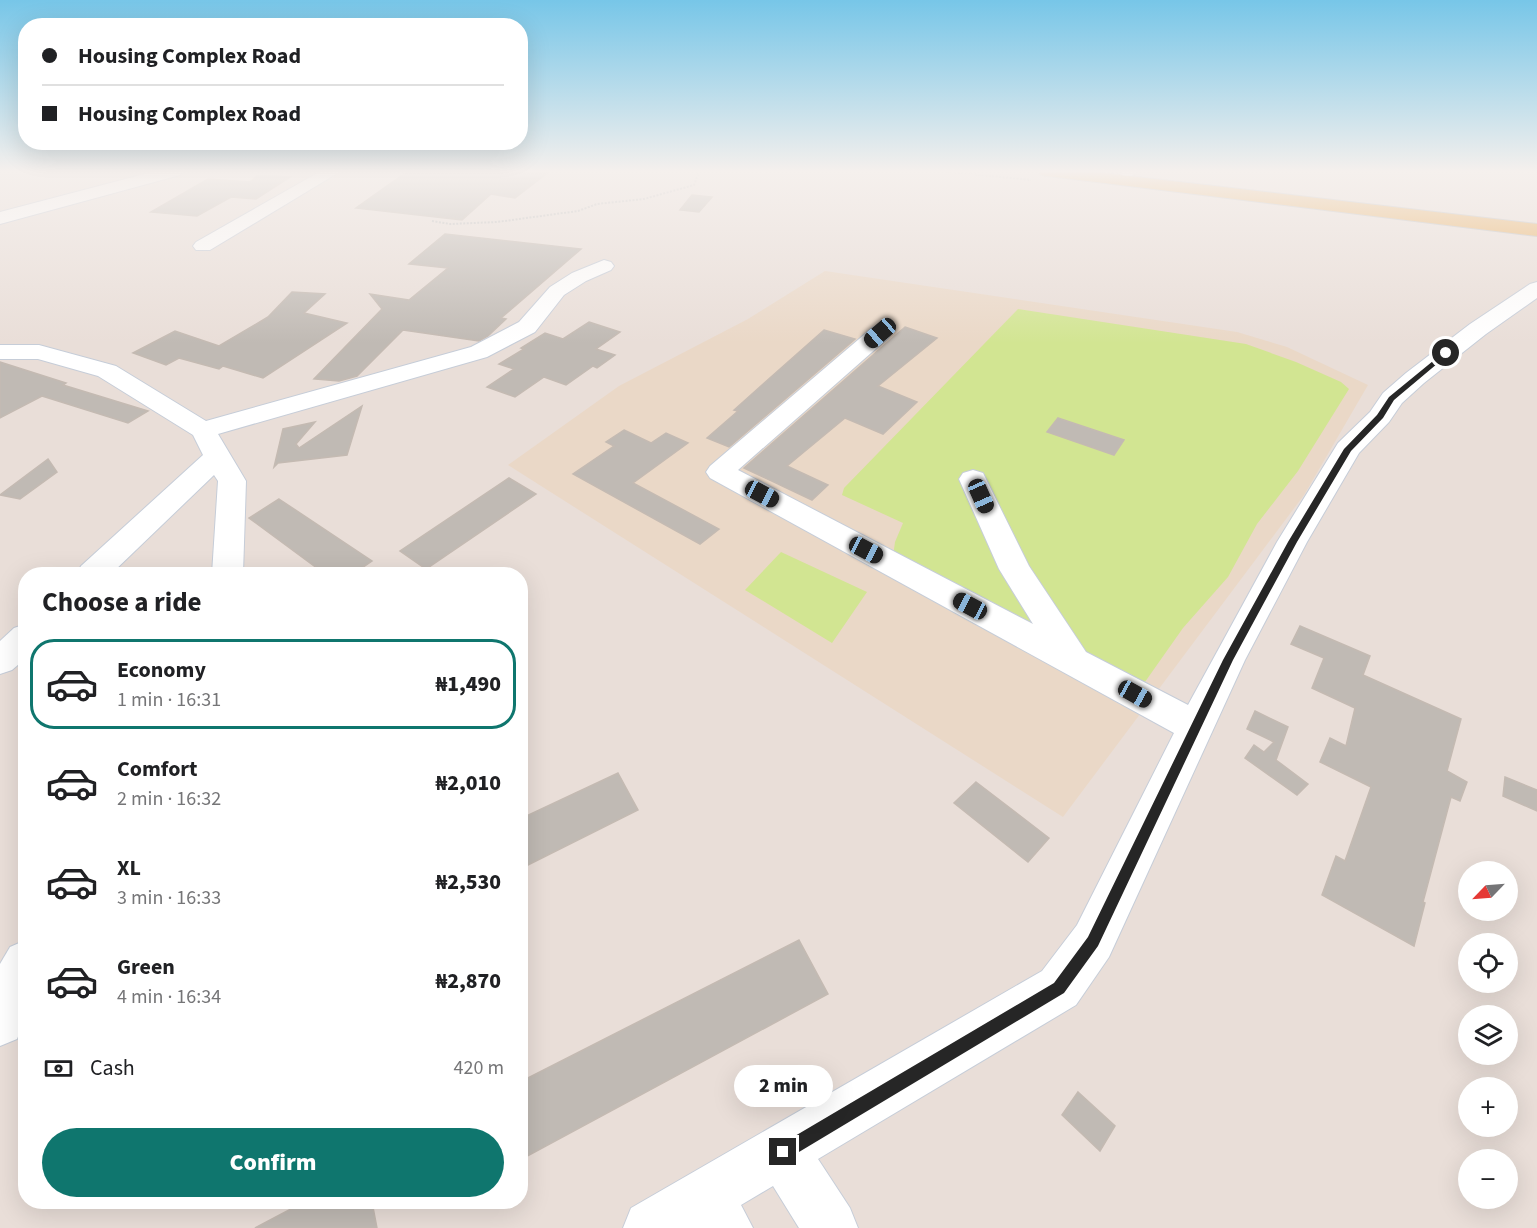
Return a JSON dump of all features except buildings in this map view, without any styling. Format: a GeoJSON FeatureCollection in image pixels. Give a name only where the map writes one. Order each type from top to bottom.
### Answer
{"type":"FeatureCollection","features":[{"type":"Feature","properties":{"kind":"street"},"geometry":{"type":"LineString","coordinates":[[203,246],[234,228]]}},
{"type":"Feature","properties":{"kind":"street"},"geometry":{"type":"LineString","coordinates":[[202,430],[479,352],[527,327],[557,291],[579,277],[604,266]]}},
{"type":"Feature","properties":{"kind":"street"},"geometry":{"type":"LineString","coordinates":[[651,1228],[711,1215],[783,1152],[1059,988],[1093,941],[1228,660],[1292,542],[1348,449],[1380,417],[1392,398],[1414,378],[1537,288]]}},
{"type":"Feature","properties":{"kind":"street"},"geometry":{"type":"LineString","coordinates":[[880,333],[720,472],[1196,728]]}},
{"type":"Feature","properties":{"kind":"street"},"geometry":{"type":"LineString","coordinates":[[0,352],[39,352],[107,371],[202,430],[232,481],[228,567]]}},
{"type":"Feature","properties":{"kind":"street"},"geometry":{"type":"LineString","coordinates":[[99,567],[218,456]]}},
{"type":"Feature","properties":{"kind":"street"},"geometry":{"type":"LineString","coordinates":[[973,478],[1015,569],[1074,662]]}},
{"type":"Feature","properties":{"kind":"street"},"geometry":{"type":"LineString","coordinates":[[0,662],[18,645]]}},
{"type":"Feature","properties":{"kind":"street"},"geometry":{"type":"LineString","coordinates":[[0,1022],[8,995],[18,977]]}},
{"type":"Feature","properties":{"kind":"street"},"geometry":{"type":"LineString","coordinates":[[783,1152],[830,1228]]}},
{"type":"Feature","properties":{"kind":"shaded area"},"geometry":{"type":"Polygon","coordinates":[[[825,271],[1237,332],[1287,347],[1368,385],[1304,495],[1063,817],[508,465],[619,386],[748,319],[825,271]]]}},
{"type":"Feature","properties":{"kind":"green space"},"geometry":{"type":"Polygon","coordinates":[[[1018,309],[1246,344],[1296,362],[1341,382],[1349,389],[1298,471],[1257,524],[1228,577],[1183,628],[1140,689],[893,556],[895,542],[903,523],[842,495],[844,488],[1018,309]]]}},
{"type":"Feature","properties":{"kind":"green space"},"geometry":{"type":"Polygon","coordinates":[[[781,552],[867,592],[832,643],[745,590],[781,552]]]}},
{"type":"Feature","properties":{"kind":"route"},"geometry":{"type":"LineString","coordinates":[[783,1152],[1039,1002],[1059,988],[1093,941],[1228,660],[1292,542],[1348,449],[1380,417],[1392,398],[1446,353]]}}]}
